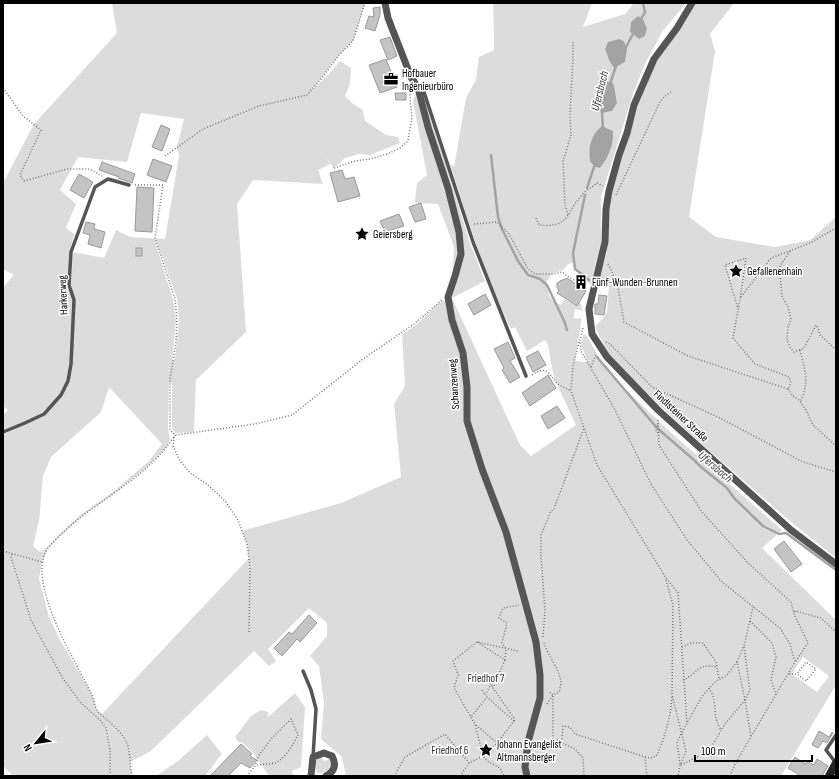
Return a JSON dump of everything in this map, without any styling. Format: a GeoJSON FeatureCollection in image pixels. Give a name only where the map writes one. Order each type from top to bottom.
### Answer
{"type":"FeatureCollection","features":[{"type":"Feature","properties":{"kind":"main road"},"geometry":{"type":"LineString","coordinates":[[829,776],[836,763]]}},
{"type":"Feature","properties":{"kind":"street","name":"Schanzenweg"},"geometry":{"type":"LineString","coordinates":[[385,3],[388,18],[411,77],[418,88],[428,127],[448,188],[458,232],[460,254],[448,297],[452,320],[463,353],[467,387],[467,421],[482,469],[506,532],[536,642],[540,698],[528,742],[525,767],[527,776]]}},
{"type":"Feature","properties":{"kind":"street","name":"Findlsteiner Straße"},"geometry":{"type":"LineString","coordinates":[[692,3],[677,28],[654,59],[634,105],[608,194],[605,242],[590,309],[592,334],[607,357],[658,410],[786,526],[836,564]]}},
{"type":"Feature","properties":{"kind":"street"},"geometry":{"type":"LineString","coordinates":[[310,776],[313,757],[324,753],[332,756],[335,765],[330,774],[326,776]]}},
{"type":"Feature","properties":{"kind":"lane"},"geometry":{"type":"LineString","coordinates":[[418,88],[424,92],[469,225],[473,242],[526,376]]}},
{"type":"Feature","properties":{"kind":"lane"},"geometry":{"type":"LineString","coordinates":[[108,179],[129,185]]}},
{"type":"Feature","properties":{"kind":"lane","name":"Harkerweg"},"geometry":{"type":"LineString","coordinates":[[3,432],[44,414],[60,395],[68,381],[71,364],[74,300],[69,285],[71,252],[95,187],[108,179]]}},
{"type":"Feature","properties":{"kind":"lane"},"geometry":{"type":"LineString","coordinates":[[303,671],[311,690],[316,709],[313,757]]}},
{"type":"Feature","properties":{"kind":"lane"},"geometry":{"type":"LineString","coordinates":[[836,735],[826,750],[836,763]]}},
{"type":"Feature","properties":{"kind":"path"},"geometry":{"type":"LineString","coordinates":[[165,156],[203,129],[259,106],[307,95],[322,79],[339,55],[353,41],[365,3]]}},
{"type":"Feature","properties":{"kind":"path"},"geometry":{"type":"LineString","coordinates":[[568,216],[564,205],[563,161],[571,135],[570,113],[573,42]]}},
{"type":"Feature","properties":{"kind":"path"},"geometry":{"type":"LineString","coordinates":[[334,168],[355,161],[370,159],[387,154],[400,148],[408,142],[412,118],[409,97],[411,77]]}},
{"type":"Feature","properties":{"kind":"path"},"geometry":{"type":"LineString","coordinates":[[3,88],[23,116],[41,130],[20,175],[24,181],[66,169],[90,169],[108,179]]}},
{"type":"Feature","properties":{"kind":"path"},"geometry":{"type":"LineString","coordinates":[[536,218],[539,226],[552,226],[566,219],[582,195],[597,183],[600,184],[608,194],[616,195],[660,102],[671,92]]}},
{"type":"Feature","properties":{"kind":"path"},"geometry":{"type":"LineString","coordinates":[[129,185],[163,185],[155,238],[175,299],[178,321],[170,379],[170,430],[175,435]]}},
{"type":"Feature","properties":{"kind":"path"},"geometry":{"type":"LineString","coordinates":[[469,225],[497,222],[509,234],[528,269],[535,274],[554,274],[562,272],[589,292]]}},
{"type":"Feature","properties":{"kind":"path"},"geometry":{"type":"LineString","coordinates":[[740,299],[771,258],[810,243],[836,228]]}},
{"type":"Feature","properties":{"kind":"path"},"geometry":{"type":"LineString","coordinates":[[790,251],[780,266],[782,296],[788,307],[790,319],[788,328],[788,340],[790,347],[794,352],[804,348],[816,325],[820,335],[836,350]]}},
{"type":"Feature","properties":{"kind":"path"},"geometry":{"type":"LineString","coordinates":[[602,254],[617,282],[624,322],[688,356],[788,389],[806,410],[813,425],[836,446]]}},
{"type":"Feature","properties":{"kind":"path"},"geometry":{"type":"LineString","coordinates":[[738,309],[725,265],[746,258],[740,299],[733,338],[755,364],[789,378],[791,383],[788,389]]}},
{"type":"Feature","properties":{"kind":"path"},"geometry":{"type":"LineString","coordinates":[[132,776],[127,743],[112,724],[96,710],[93,696],[61,636],[46,594],[43,579],[42,562],[48,548],[80,517],[115,494],[149,465],[167,447],[175,435],[255,424],[292,414],[363,359],[414,324],[450,292]]}},
{"type":"Feature","properties":{"kind":"path"},"geometry":{"type":"LineString","coordinates":[[584,323],[573,366],[571,391],[597,465],[666,578],[678,593],[687,723]]}},
{"type":"Feature","properties":{"kind":"path"},"geometry":{"type":"LineString","coordinates":[[580,340],[581,351],[614,408],[651,484],[687,540],[722,582],[780,628],[790,644],[795,662]]}},
{"type":"Feature","properties":{"kind":"path"},"geometry":{"type":"LineString","coordinates":[[604,341],[610,344],[652,387],[720,418],[803,462],[836,472]]}},
{"type":"Feature","properties":{"kind":"path"},"geometry":{"type":"LineString","coordinates":[[591,367],[594,357],[600,348]]}},
{"type":"Feature","properties":{"kind":"path"},"geometry":{"type":"LineString","coordinates":[[800,350],[805,369],[806,383],[800,402]]}},
{"type":"Feature","properties":{"kind":"path"},"geometry":{"type":"LineString","coordinates":[[526,376],[532,375],[537,371],[544,370],[548,372],[557,384],[571,391]]}},
{"type":"Feature","properties":{"kind":"path"},"geometry":{"type":"LineString","coordinates":[[658,410],[656,431],[658,433]]}},
{"type":"Feature","properties":{"kind":"path"},"geometry":{"type":"LineString","coordinates":[[657,425],[659,445],[702,512],[748,563],[791,602],[794,614],[808,643],[734,764],[730,776]]}},
{"type":"Feature","properties":{"kind":"path"},"geometry":{"type":"LineString","coordinates":[[546,704],[553,695],[559,692],[561,682],[542,638],[545,611],[541,563],[541,534],[551,511],[554,509],[584,428]]}},
{"type":"Feature","properties":{"kind":"path"},"geometry":{"type":"LineString","coordinates":[[175,435],[173,446],[180,461],[190,473],[208,485],[225,501],[240,525],[247,544],[250,566],[249,632]]}},
{"type":"Feature","properties":{"kind":"path"},"geometry":{"type":"LineString","coordinates":[[3,551],[42,562]]}},
{"type":"Feature","properties":{"kind":"path"},"geometry":{"type":"LineString","coordinates":[[12,554],[31,620],[62,676],[80,702],[101,721],[106,728],[110,751],[110,776]]}},
{"type":"Feature","properties":{"kind":"path"},"geometry":{"type":"LineString","coordinates":[[561,741],[563,726],[570,727],[575,734],[645,758],[652,758],[657,755],[662,745],[671,708],[672,694],[673,606],[666,578]]}},
{"type":"Feature","properties":{"kind":"path"},"geometry":{"type":"LineString","coordinates":[[493,688],[505,660],[506,649],[502,643],[507,623],[499,618],[503,608],[525,603]]}},
{"type":"Feature","properties":{"kind":"path"},"geometry":{"type":"LineString","coordinates":[[680,766],[677,742],[703,695],[718,679],[726,676],[737,662],[744,646],[753,606]]}},
{"type":"Feature","properties":{"kind":"path"},"geometry":{"type":"LineString","coordinates":[[794,614],[795,611],[821,618],[836,632]]}},
{"type":"Feature","properties":{"kind":"path"},"geometry":{"type":"LineString","coordinates":[[750,621],[772,643],[776,657],[771,680],[776,695]]}},
{"type":"Feature","properties":{"kind":"path"},"geometry":{"type":"LineString","coordinates":[[477,642],[518,651]]}},
{"type":"Feature","properties":{"kind":"path"},"geometry":{"type":"LineString","coordinates":[[477,642],[505,660]]}},
{"type":"Feature","properties":{"kind":"path"},"geometry":{"type":"LineString","coordinates":[[477,642],[453,661],[458,675],[454,688],[475,724],[483,756],[487,761],[500,768],[504,776]]}},
{"type":"Feature","properties":{"kind":"path"},"geometry":{"type":"LineString","coordinates":[[682,647],[691,643],[703,643],[716,662],[718,679]]}},
{"type":"Feature","properties":{"kind":"path"},"geometry":{"type":"LineString","coordinates":[[680,766],[709,751],[722,730],[745,700],[750,690],[744,646]]}},
{"type":"Feature","properties":{"kind":"path"},"geometry":{"type":"LineString","coordinates":[[737,662],[751,737]]}},
{"type":"Feature","properties":{"kind":"path"},"geometry":{"type":"LineString","coordinates":[[789,674],[797,674],[806,681],[816,669],[806,662],[797,674]]}},
{"type":"Feature","properties":{"kind":"path"},"geometry":{"type":"LineString","coordinates":[[684,680],[701,666],[717,666]]}},
{"type":"Feature","properties":{"kind":"path"},"geometry":{"type":"LineString","coordinates":[[479,678],[491,684],[514,718],[514,721]]}},
{"type":"Feature","properties":{"kind":"path"},"geometry":{"type":"LineString","coordinates":[[471,717],[486,696],[491,684]]}},
{"type":"Feature","properties":{"kind":"path"},"geometry":{"type":"LineString","coordinates":[[540,685],[553,695]]}},
{"type":"Feature","properties":{"kind":"path"},"geometry":{"type":"LineString","coordinates":[[709,688],[714,700],[714,710],[717,720],[722,730]]}},
{"type":"Feature","properties":{"kind":"path"},"geometry":{"type":"LineString","coordinates":[[482,690],[486,696],[514,721]]}},
{"type":"Feature","properties":{"kind":"path"},"geometry":{"type":"LineString","coordinates":[[672,694],[686,750],[678,776]]}},
{"type":"Feature","properties":{"kind":"path"},"geometry":{"type":"LineString","coordinates":[[553,695],[553,740],[561,741],[575,750],[583,758],[584,776]]}},
{"type":"Feature","properties":{"kind":"path"},"geometry":{"type":"LineString","coordinates":[[247,776],[256,766],[259,755],[292,719],[298,735],[290,750],[276,763],[260,764],[256,766]]}},
{"type":"Feature","properties":{"kind":"path"},"geometry":{"type":"LineString","coordinates":[[460,776],[469,762],[483,756],[498,743],[514,721]]}},
{"type":"Feature","properties":{"kind":"path"},"geometry":{"type":"LineString","coordinates":[[475,724],[498,743]]}},
{"type":"Feature","properties":{"kind":"path"},"geometry":{"type":"LineString","coordinates":[[394,776],[405,757],[445,734],[469,762]]}},
{"type":"Feature","properties":{"kind":"path"},"geometry":{"type":"LineString","coordinates":[[645,758],[647,776]]}},
{"type":"Feature","properties":{"kind":"green space"},"geometry":{"type":"Polygon","coordinates":[[[112,3],[365,3],[353,41],[339,55],[312,90],[340,61],[351,68],[350,84],[345,96],[353,104],[363,110],[365,121],[386,135],[398,137],[400,143],[370,155],[359,154],[345,158],[334,168],[325,157],[330,164],[318,170],[323,184],[253,180],[237,204],[246,332],[196,380],[194,432],[175,433],[172,428],[172,383],[169,383],[168,431],[170,439],[167,447],[149,465],[115,493],[81,517],[48,548],[42,562],[39,579],[49,617],[59,638],[93,696],[97,710],[102,714],[249,558],[247,544],[242,531],[341,503],[401,477],[394,404],[405,386],[402,335],[416,325],[440,302],[452,298],[520,445],[531,456],[576,425],[554,378],[548,345],[545,340],[527,351],[515,327],[511,329],[493,289],[470,227],[450,164],[454,167],[466,98],[476,80],[479,57],[494,50],[493,3],[592,3],[583,27],[625,14],[634,3],[686,3],[662,32],[645,64],[634,91],[601,197],[601,242],[591,284],[585,281],[573,263],[568,264],[563,270],[552,274],[547,281],[550,296],[553,301],[561,305],[564,299],[576,306],[580,302],[583,311],[575,309],[574,317],[575,319],[581,318],[575,361],[587,362],[581,343],[584,334],[587,336],[601,361],[622,386],[668,430],[782,530],[762,548],[836,620],[836,685],[781,776],[346,776],[342,757],[321,739],[324,703],[319,666],[310,656],[327,636],[327,623],[309,608],[268,649],[276,661],[269,666],[254,651],[151,751],[130,762],[132,776],[13,776],[3,766],[5,761],[3,757],[3,433],[45,415],[62,396],[69,382],[72,364],[75,300],[71,285],[73,252],[104,258],[116,230],[130,237],[165,239],[179,156],[177,147],[184,119],[141,113],[127,162],[78,157],[60,190],[76,204],[66,228],[74,234],[70,251],[68,285],[73,300],[70,364],[67,381],[59,395],[43,412],[24,422],[3,430],[3,415],[8,410],[3,406],[3,287],[14,275],[3,269],[3,183],[34,124],[117,33],[112,3]],[[638,17],[631,22],[630,32],[639,39],[645,36],[647,29],[643,19],[638,17]],[[619,39],[608,42],[605,49],[609,60],[615,67],[625,62],[627,50],[624,41],[619,39]],[[601,82],[596,94],[596,107],[602,113],[612,111],[617,103],[614,85],[612,82],[601,82]],[[602,126],[592,138],[589,152],[590,163],[595,167],[600,168],[610,150],[613,141],[613,131],[602,126]],[[156,240],[155,241],[173,300],[176,320],[172,362],[175,358],[179,321],[177,298],[156,240]],[[109,387],[101,412],[51,457],[43,476],[39,521],[33,546],[40,552],[79,516],[113,492],[148,462],[162,444],[109,387]],[[803,657],[792,674],[817,692],[829,676],[803,657]]]}},
{"type":"Feature","properties":{"kind":"green space","name":"Gefallenenhain"},"geometry":{"type":"Polygon","coordinates":[[[696,3],[734,3],[710,34],[715,51],[689,217],[716,237],[775,247],[810,240],[836,217],[836,558],[791,522],[698,441],[631,378],[608,353],[595,327],[607,313],[609,286],[597,285],[607,253],[610,196],[634,117],[651,70],[696,3]]]}},
{"type":"Feature","properties":{"kind":"green space"},"geometry":{"type":"Polygon","coordinates":[[[418,88],[424,92],[470,243],[485,281],[452,298],[454,247],[438,204],[415,203],[417,183],[427,175],[413,101],[418,88]]]}},
{"type":"Feature","properties":{"kind":"green space"},"geometry":{"type":"Polygon","coordinates":[[[295,693],[305,707],[301,767],[292,771],[294,776],[269,776],[253,753],[242,742],[239,743],[235,737],[251,716],[261,710],[268,712],[268,717],[295,693]]]}},
{"type":"Feature","properties":{"kind":"green space"},"geometry":{"type":"Polygon","coordinates":[[[207,735],[222,754],[205,776],[156,776],[178,761],[207,735]]]}},
{"type":"Feature","properties":{"kind":"green space"},"geometry":{"type":"Polygon","coordinates":[[[321,757],[324,761],[329,759],[332,763],[330,770],[317,773],[315,765],[316,760],[321,757]]]}},
{"type":"Feature","properties":{"kind":"water"},"geometry":{"type":"Polygon","coordinates":[[[638,16],[643,19],[647,29],[645,36],[639,39],[630,32],[631,22],[638,16]]]}},
{"type":"Feature","properties":{"kind":"water"},"geometry":{"type":"Polygon","coordinates":[[[619,39],[624,41],[627,50],[625,62],[614,68],[605,49],[608,42],[619,39]]]}},
{"type":"Feature","properties":{"kind":"water"},"geometry":{"type":"Polygon","coordinates":[[[601,82],[612,82],[614,85],[617,103],[612,111],[602,113],[596,107],[596,94],[601,82]]]}},
{"type":"Feature","properties":{"kind":"water"},"geometry":{"type":"Polygon","coordinates":[[[602,126],[613,131],[613,141],[606,159],[600,168],[595,167],[590,162],[589,152],[592,138],[602,126]]]}},
{"type":"Feature","properties":{"kind":"building"},"geometry":{"type":"Polygon","coordinates":[[[380,7],[380,15],[375,31],[365,28],[369,16],[374,17],[373,8],[380,7]]]}},
{"type":"Feature","properties":{"kind":"building"},"geometry":{"type":"Polygon","coordinates":[[[390,37],[397,56],[388,60],[380,40],[390,37]]]}},
{"type":"Feature","properties":{"kind":"building"},"geometry":{"type":"Polygon","coordinates":[[[386,59],[397,87],[380,93],[369,65],[386,59]]]}},
{"type":"Feature","properties":{"kind":"building"},"geometry":{"type":"Polygon","coordinates":[[[395,93],[406,93],[406,100],[396,100],[395,93]]]}},
{"type":"Feature","properties":{"kind":"building"},"geometry":{"type":"Polygon","coordinates":[[[161,125],[170,129],[162,151],[152,147],[161,125]]]}},
{"type":"Feature","properties":{"kind":"building"},"geometry":{"type":"Polygon","coordinates":[[[153,159],[172,166],[166,182],[147,175],[153,159]]]}},
{"type":"Feature","properties":{"kind":"building"},"geometry":{"type":"Polygon","coordinates":[[[102,162],[135,174],[132,183],[99,170],[102,162]]]}},
{"type":"Feature","properties":{"kind":"building"},"geometry":{"type":"Polygon","coordinates":[[[342,170],[345,179],[354,177],[360,196],[338,202],[330,173],[342,170]]]}},
{"type":"Feature","properties":{"kind":"building"},"geometry":{"type":"Polygon","coordinates":[[[79,174],[93,182],[84,198],[70,190],[79,174]]]}},
{"type":"Feature","properties":{"kind":"building"},"geometry":{"type":"Polygon","coordinates":[[[137,187],[154,188],[152,232],[135,231],[137,187]]]}},
{"type":"Feature","properties":{"kind":"building"},"geometry":{"type":"Polygon","coordinates":[[[421,203],[426,219],[415,222],[409,207],[421,203]]]}},
{"type":"Feature","properties":{"kind":"building"},"geometry":{"type":"Polygon","coordinates":[[[399,214],[404,226],[385,232],[380,221],[399,214]]]}},
{"type":"Feature","properties":{"kind":"building"},"geometry":{"type":"Polygon","coordinates":[[[86,222],[95,224],[94,229],[105,232],[101,248],[88,244],[90,235],[83,233],[86,222]]]}},
{"type":"Feature","properties":{"kind":"building"},"geometry":{"type":"Polygon","coordinates":[[[136,248],[142,248],[142,256],[136,256],[136,248]]]}},
{"type":"Feature","properties":{"kind":"building"},"geometry":{"type":"Polygon","coordinates":[[[567,278],[586,291],[577,306],[557,293],[559,291],[557,283],[567,278]]]}},
{"type":"Feature","properties":{"kind":"building"},"geometry":{"type":"Polygon","coordinates":[[[485,294],[491,305],[474,315],[468,304],[485,294]]]}},
{"type":"Feature","properties":{"kind":"building"},"geometry":{"type":"Polygon","coordinates":[[[599,295],[607,296],[604,315],[595,314],[595,304],[598,304],[599,295]]]}},
{"type":"Feature","properties":{"kind":"building"},"geometry":{"type":"Polygon","coordinates":[[[508,342],[515,358],[510,361],[520,377],[510,383],[502,370],[504,368],[494,349],[508,342]]]}},
{"type":"Feature","properties":{"kind":"building"},"geometry":{"type":"Polygon","coordinates":[[[538,351],[546,365],[533,372],[526,357],[538,351]]]}},
{"type":"Feature","properties":{"kind":"building"},"geometry":{"type":"Polygon","coordinates":[[[548,375],[556,388],[530,406],[522,393],[548,375]]]}},
{"type":"Feature","properties":{"kind":"building"},"geometry":{"type":"Polygon","coordinates":[[[557,406],[565,418],[548,429],[541,416],[557,406]]]}},
{"type":"Feature","properties":{"kind":"building"},"geometry":{"type":"Polygon","coordinates":[[[784,541],[802,564],[791,572],[774,549],[784,541]]]}},
{"type":"Feature","properties":{"kind":"building"},"geometry":{"type":"Polygon","coordinates":[[[309,615],[317,623],[300,642],[297,639],[282,656],[274,648],[289,632],[292,634],[309,615]]]}},
{"type":"Feature","properties":{"kind":"building"},"geometry":{"type":"Polygon","coordinates":[[[819,731],[829,737],[832,732],[833,733],[827,743],[823,741],[818,748],[812,745],[819,731]]]}},
{"type":"Feature","properties":{"kind":"building"},"geometry":{"type":"Polygon","coordinates":[[[241,744],[252,754],[250,756],[257,760],[250,768],[241,763],[228,776],[210,776],[241,744]]]}},
{"type":"Feature","properties":{"kind":"building"},"geometry":{"type":"Polygon","coordinates":[[[795,757],[805,764],[807,761],[814,765],[817,759],[828,766],[822,776],[801,776],[788,768],[795,757]]]}},
{"type":"Feature","properties":{"kind":"waterway","name":"Ufersbach"},"geometry":{"type":"LineString","coordinates":[[640,21],[645,12],[643,3]]}},
{"type":"Feature","properties":{"kind":"waterway","name":"Ufersbach"},"geometry":{"type":"LineString","coordinates":[[625,49],[634,32]]}},
{"type":"Feature","properties":{"kind":"waterway","name":"Ufersbach"},"geometry":{"type":"LineString","coordinates":[[610,84],[616,66]]}},
{"type":"Feature","properties":{"kind":"waterway","name":"Ufersbach"},"geometry":{"type":"LineString","coordinates":[[603,110],[603,128]]}},
{"type":"Feature","properties":{"kind":"waterway"},"geometry":{"type":"LineString","coordinates":[[491,155],[498,217],[502,229],[518,261],[528,275],[540,279],[547,285],[567,330]]}},
{"type":"Feature","properties":{"kind":"waterway","name":"Ufersbach"},"geometry":{"type":"LineString","coordinates":[[587,188],[595,164]]}},
{"type":"Feature","properties":{"kind":"waterway","name":"Ufersbach"},"geometry":{"type":"LineString","coordinates":[[585,195],[573,253],[575,269],[589,280]]}},
{"type":"Feature","properties":{"kind":"waterway","name":"Ufersbach"},"geometry":{"type":"LineString","coordinates":[[597,357],[657,428],[727,488],[734,498],[763,526],[779,534],[786,533],[836,570]]}},
{"type":"Feature","properties":{"kind":"place","name":"Hofbauer Ingenieurbüro"},"geometry":{"type":"Point","coordinates":[391,79]}},
{"type":"Feature","properties":{"kind":"place","name":"Geiersberg"},"geometry":{"type":"Point","coordinates":[362,234]}},
{"type":"Feature","properties":{"kind":"place","name":"Gefallenenhain"},"geometry":{"type":"Point","coordinates":[736,271]}},
{"type":"Feature","properties":{"kind":"place","name":"Fünf-Wunden-Brunnen"},"geometry":{"type":"Point","coordinates":[581,282]}},
{"type":"Feature","properties":{"kind":"place","name":"Johann Evangelist Altmannsberger"},"geometry":{"type":"Point","coordinates":[486,750]}},
{"type":"Feature","properties":{"kind":"park label","name":"Friedhof 7"},"geometry":{"type":"Point","coordinates":[486,678]}},
{"type":"Feature","properties":{"kind":"park label","name":"Friedhof 6"},"geometry":{"type":"Point","coordinates":[450,750]}}]}
